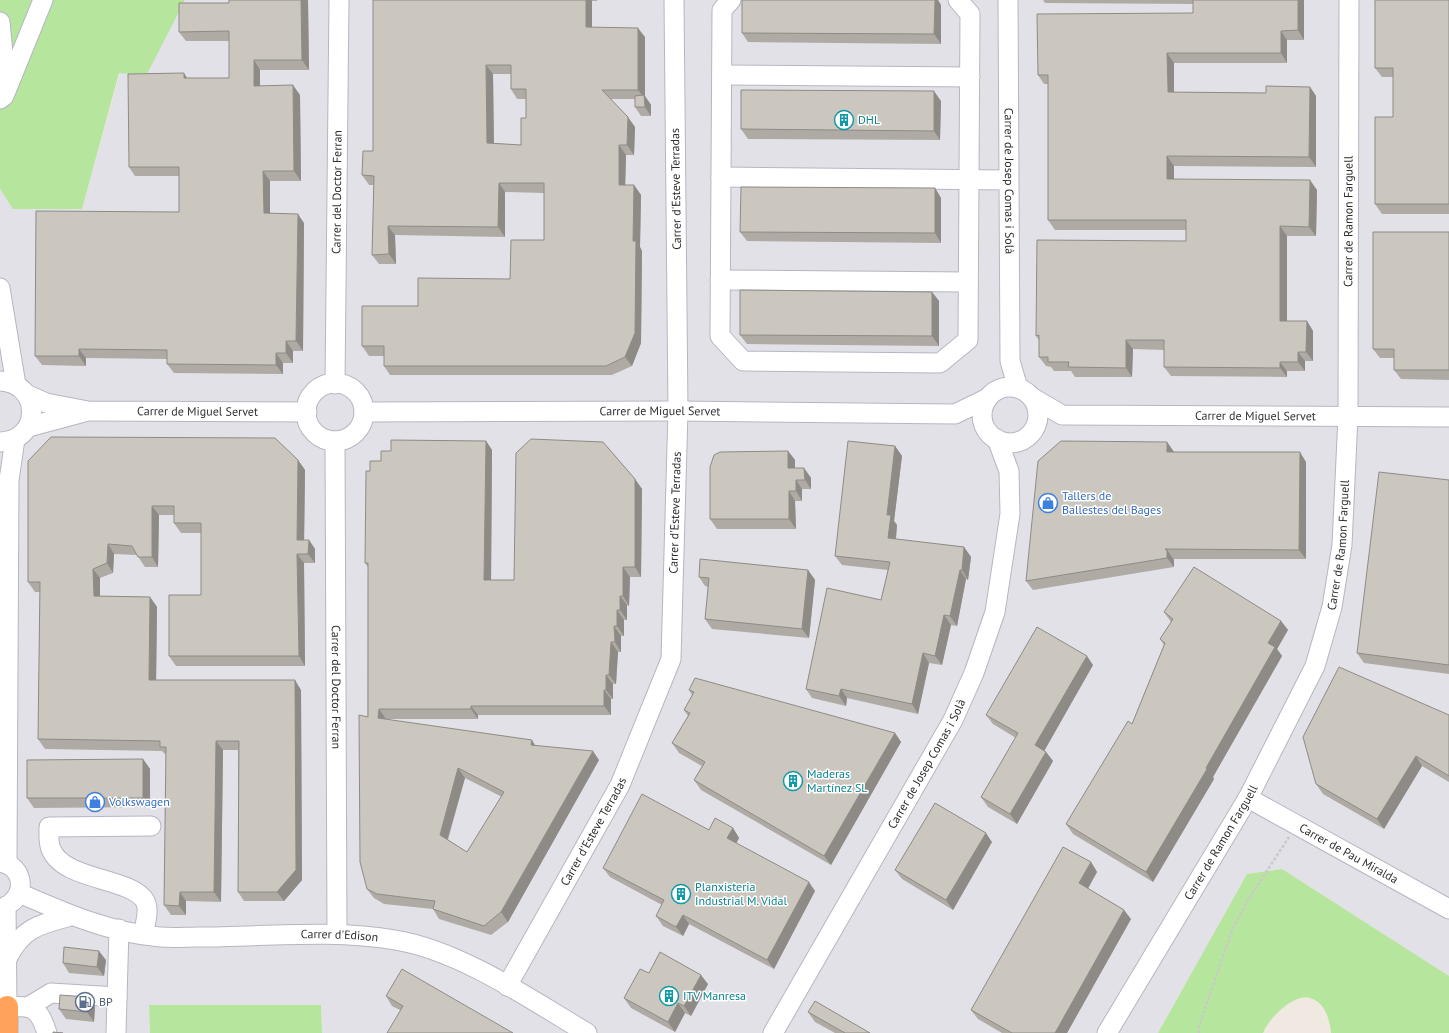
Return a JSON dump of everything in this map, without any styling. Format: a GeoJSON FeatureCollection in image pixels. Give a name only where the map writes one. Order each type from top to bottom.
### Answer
{"type":"FeatureCollection","features":[{"type":"Feature","properties":{"kind":"highway"},"geometry":{"type":"LineString","coordinates":[[7,1033],[18,1007]]}},
{"type":"Feature","properties":{"kind":"street"},"geometry":{"type":"LineString","coordinates":[[0,99],[4,96],[43,0]]}},
{"type":"Feature","properties":{"kind":"street","name":"Carrer del Doctor Ferran"},"geometry":{"type":"LineString","coordinates":[[336,384],[339,0]]}},
{"type":"Feature","properties":{"kind":"street","name":"Carrer d'Esteve Terradas"},"geometry":{"type":"LineString","coordinates":[[507,986],[620,785],[671,658],[678,411],[674,0]]}},
{"type":"Feature","properties":{"kind":"street"},"geometry":{"type":"LineString","coordinates":[[731,0],[722,10],[720,336],[743,361],[940,363],[968,340],[970,14],[958,0]]}},
{"type":"Feature","properties":{"kind":"street","name":"Carrer de Josep Comas i Solà"},"geometry":{"type":"LineString","coordinates":[[1008,0],[1010,393]]}},
{"type":"Feature","properties":{"kind":"street","name":"Carrer de Ramon Farguell"},"geometry":{"type":"LineString","coordinates":[[1107,1033],[1248,798],[1315,666],[1332,607],[1342,545],[1348,416],[1348,0]]}},
{"type":"Feature","properties":{"kind":"street"},"geometry":{"type":"LineString","coordinates":[[0,78],[3,53],[1,28],[22,31],[33,26]]}},
{"type":"Feature","properties":{"kind":"street"},"geometry":{"type":"LineString","coordinates":[[722,75],[970,77]]}},
{"type":"Feature","properties":{"kind":"street"},"geometry":{"type":"LineString","coordinates":[[721,177],[1008,180]]}},
{"type":"Feature","properties":{"kind":"street"},"geometry":{"type":"LineString","coordinates":[[720,280],[968,282]]}},
{"type":"Feature","properties":{"kind":"street"},"geometry":{"type":"LineString","coordinates":[[0,288],[15,387],[31,404],[32,414],[14,436],[9,480],[4,863],[14,869],[19,876],[21,885],[19,893],[14,901],[3,907],[8,957],[18,1007]]}},
{"type":"Feature","properties":{"kind":"street"},"geometry":{"type":"LineString","coordinates":[[336,384],[348,387],[356,393],[362,402],[364,412],[361,425],[355,434],[346,439],[335,441],[327,440],[316,434],[309,425],[307,412],[309,401],[315,392],[322,387],[336,384]]}},
{"type":"Feature","properties":{"kind":"street","name":"Carrer de Miguel Servet"},"geometry":{"type":"LineString","coordinates":[[15,387],[46,403],[88,411],[307,412]]}},
{"type":"Feature","properties":{"kind":"street"},"geometry":{"type":"LineString","coordinates":[[1010,393],[1062,415]]}},
{"type":"Feature","properties":{"kind":"street"},"geometry":{"type":"LineString","coordinates":[[1010,393],[1037,406],[1039,415],[1028,436],[1010,443],[997,439],[987,431],[984,423],[983,410],[1010,393]]}},
{"type":"Feature","properties":{"kind":"street","name":"Carrer de Miguel Servet"},"geometry":{"type":"LineString","coordinates":[[364,412],[678,411],[955,414],[1010,393]]}},
{"type":"Feature","properties":{"kind":"street","name":"Carrer de Miguel Servet"},"geometry":{"type":"LineString","coordinates":[[14,436],[46,423],[88,411]]}},
{"type":"Feature","properties":{"kind":"street","name":"Carrer de Miguel Servet"},"geometry":{"type":"LineString","coordinates":[[955,414],[984,423]]}},
{"type":"Feature","properties":{"kind":"street","name":"Carrer de Miguel Servet"},"geometry":{"type":"LineString","coordinates":[[1028,436],[1062,415],[1449,417]]}},
{"type":"Feature","properties":{"kind":"street","name":"Carrer de Josep Comas i Solà"},"geometry":{"type":"LineString","coordinates":[[1010,471],[1028,436]]}},
{"type":"Feature","properties":{"kind":"street","name":"Carrer de Josep Comas i Solà"},"geometry":{"type":"LineString","coordinates":[[774,1033],[953,720],[974,673],[995,612],[1010,514],[1010,471],[997,439]]}},
{"type":"Feature","properties":{"kind":"street","name":"Carrer del Doctor Ferran"},"geometry":{"type":"LineString","coordinates":[[335,441],[337,934]]}},
{"type":"Feature","properties":{"kind":"street","name":"Carrer de Pau Miralda"},"geometry":{"type":"LineString","coordinates":[[1248,798],[1449,909]]}},
{"type":"Feature","properties":{"kind":"street"},"geometry":{"type":"LineString","coordinates":[[143,934],[147,912],[145,902],[135,890],[71,869],[57,858],[51,849],[49,827],[151,826]]}},
{"type":"Feature","properties":{"kind":"street","name":"Carrer d'Edison"},"geometry":{"type":"LineString","coordinates":[[19,893],[71,916],[119,929],[161,937],[337,934],[396,940],[441,953],[507,986],[587,1033]]}},
{"type":"Feature","properties":{"kind":"street","name":"Carrer d'Edison"},"geometry":{"type":"LineString","coordinates":[[8,957],[14,944],[25,933],[39,924],[71,916]]}},
{"type":"Feature","properties":{"kind":"street"},"geometry":{"type":"LineString","coordinates":[[116,1033],[119,929]]}},
{"type":"Feature","properties":{"kind":"street"},"geometry":{"type":"LineString","coordinates":[[18,1007],[51,993],[117,997]]}},
{"type":"Feature","properties":{"kind":"street"},"geometry":{"type":"LineString","coordinates":[[18,1007],[35,1010],[42,1017],[47,1033]]}},
{"type":"Feature","properties":{"kind":"path"},"geometry":{"type":"LineString","coordinates":[[1199,1033],[1199,1026],[1232,930],[1254,890],[1298,826]]}},
{"type":"Feature","properties":{"kind":"shaded area"},"geometry":{"type":"Polygon","coordinates":[[[185,0],[1449,0],[1449,976],[1282,869],[1247,874],[1158,1033],[322,1033],[321,1005],[149,1005],[150,1033],[0,1033],[0,189],[13,209],[82,209],[120,73],[176,16],[185,0]]]}},
{"type":"Feature","properties":{"kind":"green space"},"geometry":{"type":"Polygon","coordinates":[[[0,0],[185,0],[146,76],[119,73],[82,209],[13,209],[0,189],[0,0]]]}},
{"type":"Feature","properties":{"kind":"green space"},"geometry":{"type":"Polygon","coordinates":[[[1282,869],[1449,976],[1449,1033],[1331,1033],[1328,1017],[1323,1007],[1315,1000],[1304,997],[1289,1003],[1282,1008],[1270,1021],[1263,1033],[1158,1033],[1247,874],[1282,869]]]}},
{"type":"Feature","properties":{"kind":"green space"},"geometry":{"type":"Polygon","coordinates":[[[149,1005],[321,1005],[322,1033],[150,1033],[149,1005]]]}},
{"type":"Feature","properties":{"kind":"building"},"geometry":{"type":"Polygon","coordinates":[[[229,0],[301,0],[302,60],[254,60],[254,86],[293,85],[294,171],[263,171],[264,213],[298,214],[296,341],[286,341],[286,353],[276,353],[276,365],[167,364],[167,350],[79,349],[79,356],[35,356],[36,211],[179,212],[179,167],[129,167],[128,74],[184,73],[184,78],[229,78],[229,31],[179,32],[179,3],[229,3],[229,0]]]}},
{"type":"Feature","properties":{"kind":"building"},"geometry":{"type":"Polygon","coordinates":[[[373,0],[586,0],[586,27],[638,28],[638,90],[602,90],[628,117],[627,145],[619,145],[619,185],[634,185],[633,241],[636,241],[635,333],[625,357],[606,366],[384,366],[384,346],[362,346],[362,306],[418,306],[418,278],[510,279],[511,240],[544,240],[544,183],[499,183],[498,227],[388,226],[389,254],[372,255],[374,176],[362,175],[363,151],[373,151],[373,0]],[[486,65],[487,143],[521,145],[521,118],[526,118],[526,89],[511,89],[511,65],[486,65]]]}},
{"type":"Feature","properties":{"kind":"building"},"geometry":{"type":"Polygon","coordinates":[[[742,0],[935,0],[934,34],[742,33],[742,0]]]}},
{"type":"Feature","properties":{"kind":"building"},"geometry":{"type":"Polygon","coordinates":[[[1193,0],[1298,0],[1298,30],[1281,31],[1281,53],[1167,53],[1168,92],[1266,93],[1266,86],[1310,87],[1309,157],[1167,156],[1167,179],[1310,180],[1309,227],[1280,226],[1280,321],[1307,321],[1306,352],[1298,352],[1298,362],[1280,362],[1280,368],[1164,367],[1164,340],[1126,340],[1126,368],[1068,367],[1069,362],[1048,362],[1048,357],[1039,357],[1039,335],[1036,336],[1037,240],[1186,241],[1186,220],[1048,220],[1048,75],[1038,75],[1037,14],[1193,13],[1193,0]]]}},
{"type":"Feature","properties":{"kind":"building"},"geometry":{"type":"Polygon","coordinates":[[[1375,0],[1449,0],[1449,204],[1375,204],[1375,117],[1393,117],[1393,68],[1375,68],[1375,0]]]}},
{"type":"Feature","properties":{"kind":"building","name":"DHL"},"geometry":{"type":"Polygon","coordinates":[[[741,90],[934,91],[934,131],[741,129],[741,90]]]}},
{"type":"Feature","properties":{"kind":"building"},"geometry":{"type":"Polygon","coordinates":[[[644,95],[645,107],[635,107],[635,96],[644,95]]]}},
{"type":"Feature","properties":{"kind":"building"},"geometry":{"type":"Polygon","coordinates":[[[741,187],[935,188],[935,233],[740,232],[741,187]]]}},
{"type":"Feature","properties":{"kind":"building"},"geometry":{"type":"Polygon","coordinates":[[[1373,232],[1449,232],[1449,370],[1394,370],[1394,349],[1373,349],[1373,232]]]}},
{"type":"Feature","properties":{"kind":"building"},"geometry":{"type":"Polygon","coordinates":[[[740,290],[932,292],[932,336],[740,335],[740,290]]]}},
{"type":"Feature","properties":{"kind":"building"},"geometry":{"type":"Polygon","coordinates":[[[51,437],[275,438],[298,460],[297,540],[309,540],[308,554],[297,554],[299,656],[169,656],[169,595],[201,595],[201,523],[174,523],[174,506],[152,506],[152,557],[138,557],[132,546],[108,544],[107,563],[93,569],[94,596],[150,597],[149,680],[295,680],[296,870],[277,892],[238,892],[239,741],[216,741],[214,892],[180,892],[179,906],[164,905],[166,747],[160,747],[160,741],[38,739],[40,582],[28,582],[28,461],[51,437]]]}},
{"type":"Feature","properties":{"kind":"building"},"geometry":{"type":"Polygon","coordinates":[[[531,439],[603,442],[635,479],[635,567],[623,567],[623,596],[620,596],[620,610],[617,610],[617,626],[614,626],[615,642],[611,642],[609,675],[606,675],[606,690],[604,690],[604,706],[471,706],[471,709],[379,709],[378,718],[532,740],[531,745],[593,751],[501,912],[484,926],[433,909],[435,901],[377,894],[367,889],[360,862],[359,715],[368,717],[368,563],[365,563],[366,471],[370,471],[370,461],[381,461],[381,451],[391,451],[391,440],[486,441],[484,580],[514,580],[516,453],[531,439]],[[458,768],[440,835],[467,852],[504,792],[458,768]]]}},
{"type":"Feature","properties":{"kind":"building"},"geometry":{"type":"Polygon","coordinates":[[[848,441],[895,446],[887,515],[891,515],[888,538],[964,547],[962,570],[960,570],[950,616],[944,615],[935,656],[923,653],[912,704],[841,689],[839,696],[806,689],[827,588],[881,600],[890,562],[835,556],[848,441]]]}},
{"type":"Feature","properties":{"kind":"building"},"geometry":{"type":"Polygon","coordinates":[[[1061,441],[1167,442],[1167,452],[1300,452],[1299,550],[1165,549],[1167,550],[1167,558],[1026,581],[1038,461],[1061,441]]]}},
{"type":"Feature","properties":{"kind":"building"},"geometry":{"type":"Polygon","coordinates":[[[788,451],[788,468],[804,468],[805,480],[796,480],[796,491],[789,491],[789,519],[710,519],[710,467],[714,455],[720,452],[788,451]]]}},
{"type":"Feature","properties":{"kind":"building"},"geometry":{"type":"Polygon","coordinates":[[[1379,472],[1449,480],[1449,665],[1357,653],[1379,472]]]}},
{"type":"Feature","properties":{"kind":"building"},"geometry":{"type":"Polygon","coordinates":[[[700,559],[808,570],[802,629],[705,619],[709,578],[699,577],[700,559]]]}},
{"type":"Feature","properties":{"kind":"building"},"geometry":{"type":"Polygon","coordinates":[[[1194,567],[1281,621],[1268,643],[1275,647],[1206,768],[1207,769],[1146,872],[1066,824],[1128,721],[1132,724],[1165,643],[1160,639],[1173,619],[1164,612],[1194,567]]]}},
{"type":"Feature","properties":{"kind":"building"},"geometry":{"type":"Polygon","coordinates":[[[1037,627],[1087,656],[1035,745],[1046,752],[1010,814],[981,797],[1018,733],[986,715],[1037,627]]]}},
{"type":"Feature","properties":{"kind":"building"},"geometry":{"type":"Polygon","coordinates":[[[1339,667],[1449,715],[1449,776],[1416,756],[1377,819],[1316,784],[1303,737],[1339,667]]]}},
{"type":"Feature","properties":{"kind":"building","name":"Maderas Martínez SL"},"geometry":{"type":"Polygon","coordinates":[[[695,678],[895,733],[824,856],[694,780],[705,762],[672,743],[690,713],[684,710],[694,692],[689,690],[695,678]]]}},
{"type":"Feature","properties":{"kind":"building"},"geometry":{"type":"Polygon","coordinates":[[[143,759],[143,798],[27,798],[27,760],[143,759]]]}},
{"type":"Feature","properties":{"kind":"building"},"geometry":{"type":"Polygon","coordinates":[[[642,794],[709,830],[715,818],[733,828],[727,838],[809,882],[767,960],[683,915],[676,927],[656,916],[664,900],[603,868],[642,794]]]}},
{"type":"Feature","properties":{"kind":"building"},"geometry":{"type":"Polygon","coordinates":[[[935,803],[986,833],[946,900],[895,870],[935,803]]]}},
{"type":"Feature","properties":{"kind":"building"},"geometry":{"type":"Polygon","coordinates":[[[1063,847],[1091,862],[1079,883],[1124,910],[1055,1033],[1012,1033],[971,1010],[1063,847]]]}},
{"type":"Feature","properties":{"kind":"building"},"geometry":{"type":"Polygon","coordinates":[[[64,947],[99,951],[97,967],[63,963],[64,947]]]}},
{"type":"Feature","properties":{"kind":"building","name":"ITV Manresa"},"geometry":{"type":"Polygon","coordinates":[[[660,952],[701,975],[684,1006],[678,1003],[668,1022],[624,998],[640,969],[649,973],[660,952]]]}},
{"type":"Feature","properties":{"kind":"building"},"geometry":{"type":"Polygon","coordinates":[[[402,969],[513,1033],[387,1033],[403,1006],[386,996],[402,969]]]}},
{"type":"Feature","properties":{"kind":"building"},"geometry":{"type":"Polygon","coordinates":[[[60,995],[88,997],[87,1012],[59,1009],[60,995]]]}},
{"type":"Feature","properties":{"kind":"building"},"geometry":{"type":"Polygon","coordinates":[[[815,1001],[870,1033],[845,1033],[808,1012],[815,1001]]]}},
{"type":"Feature","properties":{"kind":"place","name":"DHL"},"geometry":{"type":"Point","coordinates":[844,120]}},
{"type":"Feature","properties":{"kind":"place","name":"Tallers de Ballestes del Bages"},"geometry":{"type":"Point","coordinates":[1048,503]}},
{"type":"Feature","properties":{"kind":"place","name":"Maderas Martínez SL"},"geometry":{"type":"Point","coordinates":[793,781]}},
{"type":"Feature","properties":{"kind":"place","name":"Volkswagen"},"geometry":{"type":"Point","coordinates":[95,802]}},
{"type":"Feature","properties":{"kind":"place","name":"Planxisteria Industrial M. Vidal"},"geometry":{"type":"Point","coordinates":[681,894]}},
{"type":"Feature","properties":{"kind":"place","name":"ITV Manresa"},"geometry":{"type":"Point","coordinates":[669,996]}},
{"type":"Feature","properties":{"kind":"place","name":"BP"},"geometry":{"type":"Point","coordinates":[85,1002]}}]}
